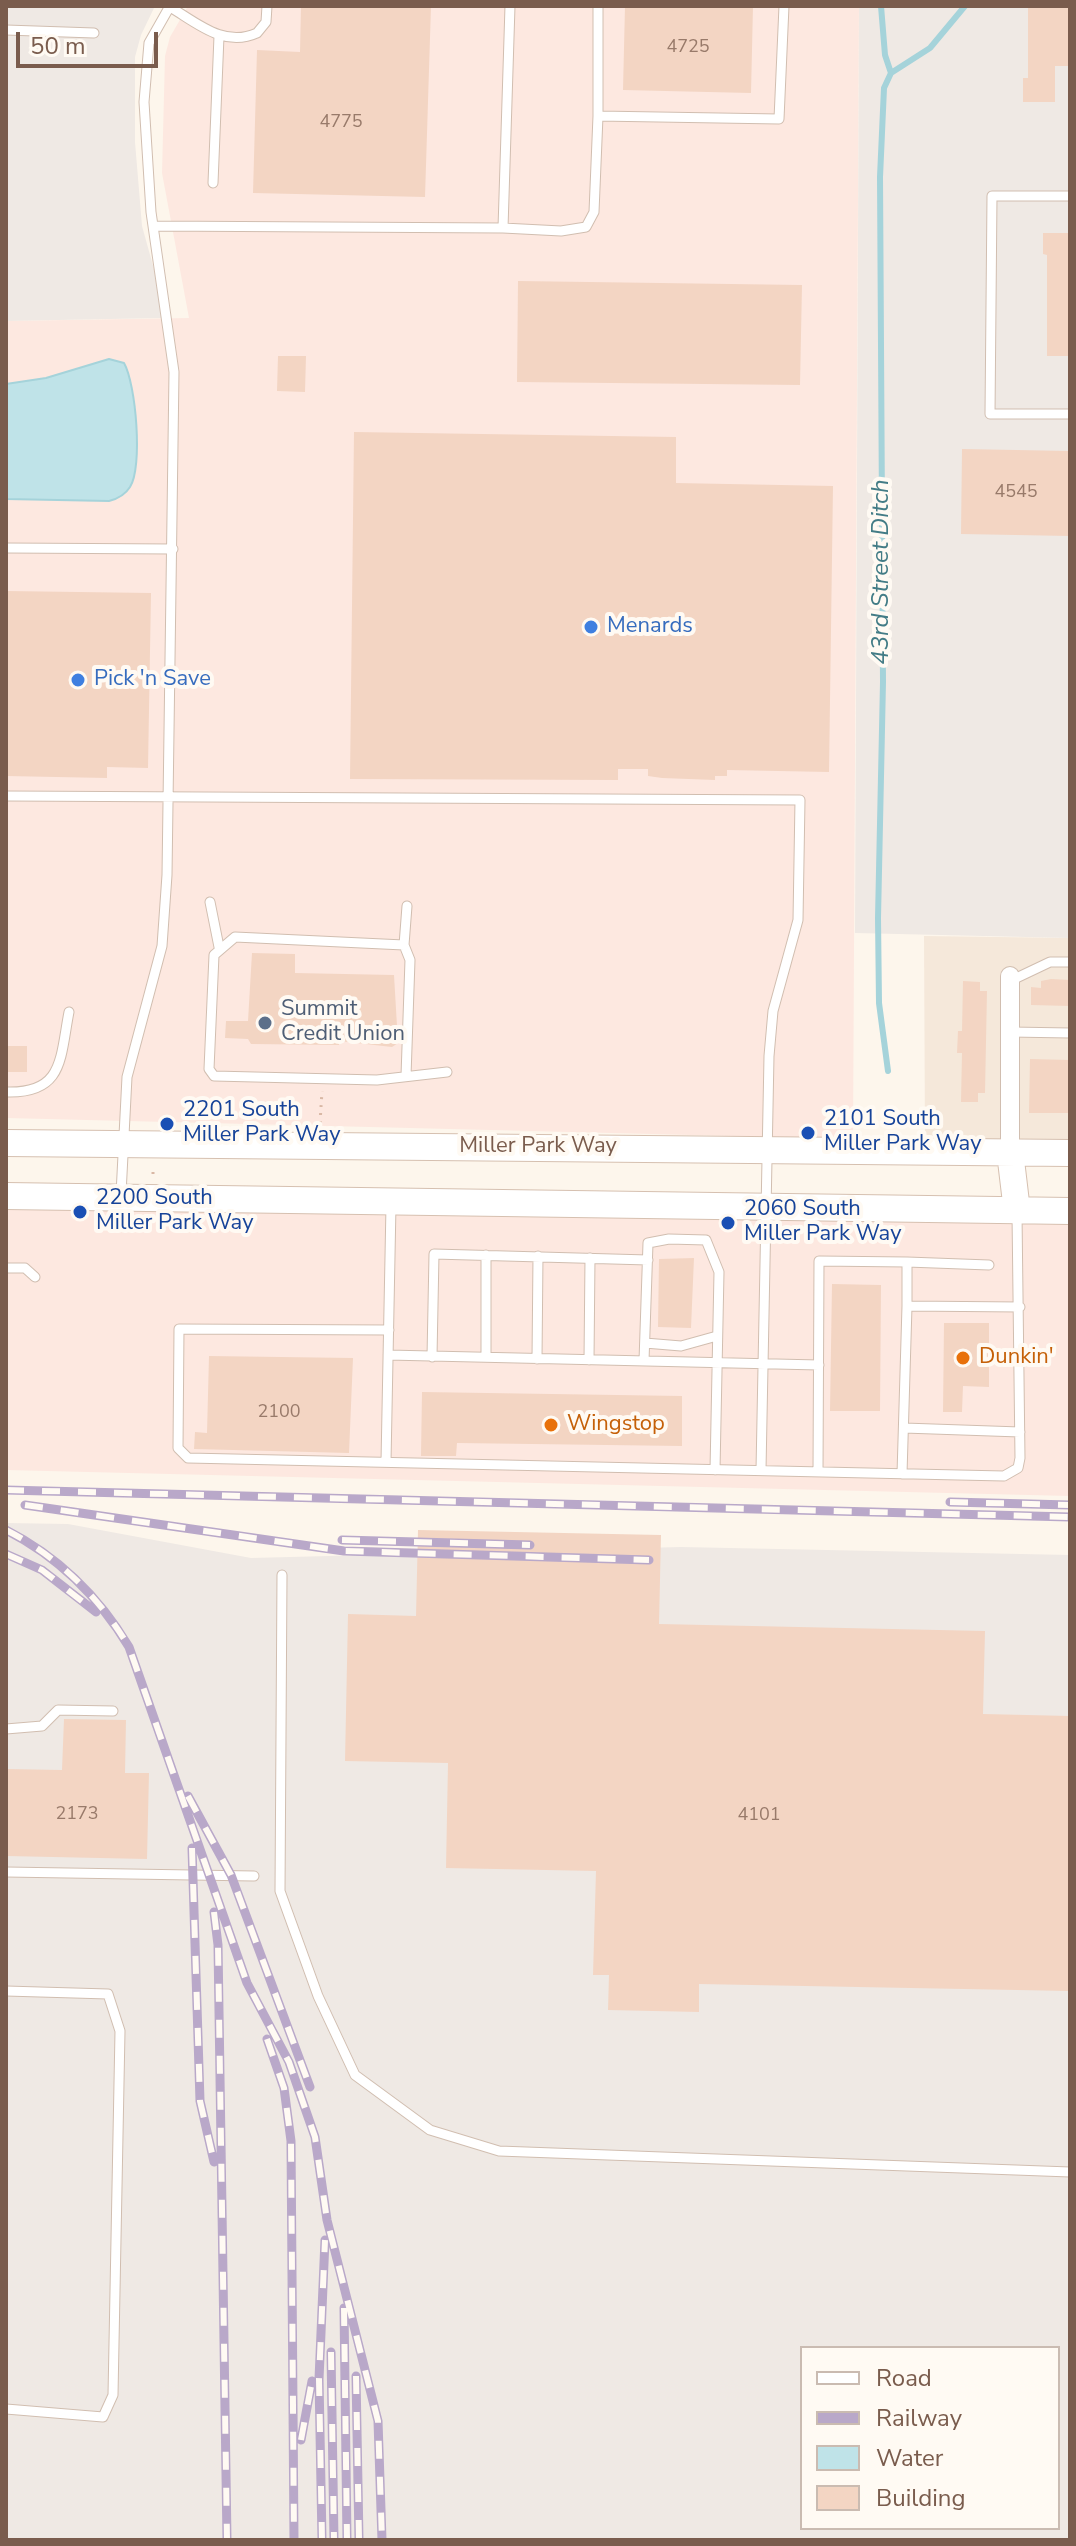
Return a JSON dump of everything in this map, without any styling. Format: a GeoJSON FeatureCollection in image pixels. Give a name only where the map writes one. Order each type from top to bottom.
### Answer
{"type":"FeatureCollection","features":[{"type":"Feature","properties":{"kind":"main road","name":"Miller Park Way"},"geometry":{"type":"LineString","coordinates":[[6,1143],[1070,1153]]}},
{"type":"Feature","properties":{"kind":"main road"},"geometry":{"type":"LineString","coordinates":[[1010,1152],[1017,1211]]}},
{"type":"Feature","properties":{"kind":"main road"},"geometry":{"type":"LineString","coordinates":[[6,1196],[1070,1211]]}},
{"type":"Feature","properties":{"kind":"street"},"geometry":{"type":"LineString","coordinates":[[1010,978],[1010,1152]]}},
{"type":"Feature","properties":{"kind":"lane"},"geometry":{"type":"LineString","coordinates":[[121,1197],[121,1145],[127,1077],[162,946],[173,549],[174,372],[153,226],[144,102],[149,43],[170,6],[219,36],[239,38],[257,33],[266,22],[267,6]]}},
{"type":"Feature","properties":{"kind":"lane"},"geometry":{"type":"LineString","coordinates":[[503,228],[510,6]]}},
{"type":"Feature","properties":{"kind":"lane"},"geometry":{"type":"LineString","coordinates":[[153,226],[561,231],[586,227],[594,212],[598,6]]}},
{"type":"Feature","properties":{"kind":"lane"},"geometry":{"type":"LineString","coordinates":[[598,116],[779,119],[784,6]]}},
{"type":"Feature","properties":{"kind":"lane"},"geometry":{"type":"LineString","coordinates":[[6,30],[94,33]]}},
{"type":"Feature","properties":{"kind":"lane"},"geometry":{"type":"LineString","coordinates":[[213,183],[219,36]]}},
{"type":"Feature","properties":{"kind":"lane"},"geometry":{"type":"LineString","coordinates":[[1070,196],[992,196],[990,414],[1070,414]]}},
{"type":"Feature","properties":{"kind":"lane"},"geometry":{"type":"LineString","coordinates":[[6,548],[173,549]]}},
{"type":"Feature","properties":{"kind":"lane"},"geometry":{"type":"LineString","coordinates":[[6,796],[800,800],[798,920],[773,1011],[765,1148],[761,1470]]}},
{"type":"Feature","properties":{"kind":"lane"},"geometry":{"type":"LineString","coordinates":[[210,902],[219,947]]}},
{"type":"Feature","properties":{"kind":"lane"},"geometry":{"type":"LineString","coordinates":[[406,1076],[410,960],[404,945],[407,906]]}},
{"type":"Feature","properties":{"kind":"lane"},"geometry":{"type":"LineString","coordinates":[[404,945],[235,937],[219,947],[211,965],[209,1069],[214,1076],[377,1080],[447,1072]]}},
{"type":"Feature","properties":{"kind":"lane"},"geometry":{"type":"LineString","coordinates":[[1010,978],[1050,962],[1070,962]]}},
{"type":"Feature","properties":{"kind":"lane"},"geometry":{"type":"LineString","coordinates":[[6,1092],[29,1093],[46,1084],[57,1072],[69,1012]]}},
{"type":"Feature","properties":{"kind":"lane"},"geometry":{"type":"LineString","coordinates":[[1010,1032],[1070,1033]]}},
{"type":"Feature","properties":{"kind":"lane"},"geometry":{"type":"LineString","coordinates":[[386,1462],[391,1202]]}},
{"type":"Feature","properties":{"kind":"lane"},"geometry":{"type":"LineString","coordinates":[[389,1330],[179,1329],[178,1448],[188,1458],[1004,1476],[1013,1473],[1020,1458],[1017,1211]]}},
{"type":"Feature","properties":{"kind":"lane"},"geometry":{"type":"LineString","coordinates":[[644,1361],[648,1243],[669,1239],[706,1240],[719,1272],[715,1470]]}},
{"type":"Feature","properties":{"kind":"lane"},"geometry":{"type":"LineString","coordinates":[[432,1357],[434,1254],[648,1260]]}},
{"type":"Feature","properties":{"kind":"lane"},"geometry":{"type":"LineString","coordinates":[[486,1255],[486,1357]]}},
{"type":"Feature","properties":{"kind":"lane"},"geometry":{"type":"LineString","coordinates":[[537,1359],[538,1256]]}},
{"type":"Feature","properties":{"kind":"lane"},"geometry":{"type":"LineString","coordinates":[[589,1360],[590,1258]]}},
{"type":"Feature","properties":{"kind":"lane"},"geometry":{"type":"LineString","coordinates":[[818,1472],[819,1261],[989,1265]]}},
{"type":"Feature","properties":{"kind":"lane"},"geometry":{"type":"LineString","coordinates":[[902,1474],[907,1262]]}},
{"type":"Feature","properties":{"kind":"lane"},"geometry":{"type":"LineString","coordinates":[[6,1268],[25,1268],[35,1277]]}},
{"type":"Feature","properties":{"kind":"lane"},"geometry":{"type":"LineString","coordinates":[[907,1306],[1020,1307]]}},
{"type":"Feature","properties":{"kind":"lane"},"geometry":{"type":"LineString","coordinates":[[645,1343],[681,1346],[717,1336]]}},
{"type":"Feature","properties":{"kind":"lane"},"geometry":{"type":"LineString","coordinates":[[388,1355],[819,1365]]}},
{"type":"Feature","properties":{"kind":"lane"},"geometry":{"type":"LineString","coordinates":[[904,1428],[1020,1432]]}},
{"type":"Feature","properties":{"kind":"lane"},"geometry":{"type":"LineString","coordinates":[[282,1575],[280,1891],[318,1996],[355,2075],[430,2130],[499,2151],[1070,2172]]}},
{"type":"Feature","properties":{"kind":"lane"},"geometry":{"type":"LineString","coordinates":[[6,1729],[42,1726],[58,1710],[113,1711]]}},
{"type":"Feature","properties":{"kind":"lane"},"geometry":{"type":"LineString","coordinates":[[6,1872],[254,1876]]}},
{"type":"Feature","properties":{"kind":"lane"},"geometry":{"type":"LineString","coordinates":[[6,1991],[108,1994],[120,2031],[113,2395],[103,2417],[6,2409]]}},
{"type":"Feature","properties":{"kind":"path"},"geometry":{"type":"LineString","coordinates":[[320,1123],[323,1079]]}},
{"type":"Feature","properties":{"kind":"shaded area"},"geometry":{"type":"Polygon","coordinates":[[[6,6],[155,6],[141,35],[135,57],[135,142],[142,226],[157,280],[162,318],[6,321],[6,6]]]}},
{"type":"Feature","properties":{"kind":"shaded area"},"geometry":{"type":"Polygon","coordinates":[[[188,6],[859,6],[853,1139],[6,1118],[6,321],[189,318],[162,173],[165,56],[170,37],[188,6]]]}},
{"type":"Feature","properties":{"kind":"shaded area"},"geometry":{"type":"Polygon","coordinates":[[[859,6],[1070,6],[1070,938],[855,933],[859,6]]]}},
{"type":"Feature","properties":{"kind":"shaded area"},"geometry":{"type":"Polygon","coordinates":[[[924,936],[1070,938],[1070,1141],[925,1140],[924,936]]]}},
{"type":"Feature","properties":{"kind":"shaded area"},"geometry":{"type":"Polygon","coordinates":[[[6,1196],[1070,1211],[1070,1496],[6,1470],[6,1196]]]}},
{"type":"Feature","properties":{"kind":"shaded area"},"geometry":{"type":"Polygon","coordinates":[[[6,1523],[68,1524],[251,1558],[681,1547],[1070,1555],[1070,2540],[6,2540],[6,1523]]]}},
{"type":"Feature","properties":{"kind":"water"},"geometry":{"type":"Polygon","coordinates":[[[109,359],[124,363],[135,406],[136,462],[128,490],[109,501],[6,499],[6,384],[46,378],[109,359]]]}},
{"type":"Feature","properties":{"kind":"building"},"geometry":{"type":"Polygon","coordinates":[[[301,6],[431,6],[425,197],[253,193],[257,50],[300,52],[301,6]]]}},
{"type":"Feature","properties":{"kind":"building"},"geometry":{"type":"Polygon","coordinates":[[[625,6],[753,6],[751,93],[623,90],[625,6]]]}},
{"type":"Feature","properties":{"kind":"building"},"geometry":{"type":"Polygon","coordinates":[[[1028,6],[1070,6],[1070,66],[1055,66],[1055,102],[1023,102],[1023,78],[1028,78],[1028,6]]]}},
{"type":"Feature","properties":{"kind":"building"},"geometry":{"type":"Polygon","coordinates":[[[1043,233],[1070,233],[1070,356],[1047,356],[1047,255],[1043,254],[1043,233]]]}},
{"type":"Feature","properties":{"kind":"building"},"geometry":{"type":"Polygon","coordinates":[[[518,281],[802,285],[800,385],[517,382],[518,281]]]}},
{"type":"Feature","properties":{"kind":"building"},"geometry":{"type":"Polygon","coordinates":[[[278,356],[306,356],[305,392],[277,391],[278,356]]]}},
{"type":"Feature","properties":{"kind":"building","name":"Menards"},"geometry":{"type":"Polygon","coordinates":[[[354,432],[676,437],[676,483],[833,486],[829,772],[727,770],[727,776],[715,776],[715,780],[648,776],[648,769],[618,769],[618,780],[350,779],[354,432]]]}},
{"type":"Feature","properties":{"kind":"building"},"geometry":{"type":"Polygon","coordinates":[[[962,449],[1070,451],[1070,536],[961,534],[962,449]]]}},
{"type":"Feature","properties":{"kind":"building","name":"Pick 'n Save"},"geometry":{"type":"Polygon","coordinates":[[[6,591],[151,593],[148,768],[107,767],[107,778],[6,776],[6,591]]]}},
{"type":"Feature","properties":{"kind":"building"},"geometry":{"type":"Polygon","coordinates":[[[252,953],[295,954],[295,973],[394,975],[398,1043],[392,1047],[339,1041],[339,1045],[251,1044],[248,1039],[225,1038],[226,1021],[248,1021],[252,953]]]}},
{"type":"Feature","properties":{"kind":"building"},"geometry":{"type":"Polygon","coordinates":[[[1070,980],[1070,1006],[1031,1005],[1031,987],[1041,988],[1041,981],[1070,980]]]}},
{"type":"Feature","properties":{"kind":"building"},"geometry":{"type":"Polygon","coordinates":[[[963,981],[980,982],[980,991],[987,991],[985,1093],[978,1093],[978,1102],[961,1102],[962,1053],[957,1053],[958,1031],[962,1031],[963,981]]]}},
{"type":"Feature","properties":{"kind":"building"},"geometry":{"type":"Polygon","coordinates":[[[6,1046],[27,1046],[27,1072],[6,1072],[6,1046]]]}},
{"type":"Feature","properties":{"kind":"building"},"geometry":{"type":"Polygon","coordinates":[[[1030,1059],[1070,1060],[1070,1113],[1029,1113],[1030,1059]]]}},
{"type":"Feature","properties":{"kind":"building"},"geometry":{"type":"Polygon","coordinates":[[[694,1258],[691,1328],[658,1327],[659,1259],[694,1258]]]}},
{"type":"Feature","properties":{"kind":"building"},"geometry":{"type":"Polygon","coordinates":[[[832,1284],[881,1285],[880,1411],[830,1411],[832,1284]]]}},
{"type":"Feature","properties":{"kind":"building"},"geometry":{"type":"Polygon","coordinates":[[[944,1323],[989,1323],[989,1387],[963,1386],[962,1412],[943,1412],[944,1323]]]}},
{"type":"Feature","properties":{"kind":"building"},"geometry":{"type":"Polygon","coordinates":[[[209,1356],[353,1358],[349,1453],[194,1449],[195,1432],[207,1433],[209,1356]]]}},
{"type":"Feature","properties":{"kind":"building"},"geometry":{"type":"Polygon","coordinates":[[[422,1392],[682,1396],[682,1446],[457,1443],[456,1456],[421,1456],[422,1392]]]}},
{"type":"Feature","properties":{"kind":"building"},"geometry":{"type":"Polygon","coordinates":[[[418,1530],[661,1535],[659,1624],[985,1631],[983,1714],[1070,1716],[1070,1991],[699,1984],[699,2012],[608,2010],[609,1975],[593,1975],[596,1871],[446,1868],[448,1763],[345,1761],[348,1614],[416,1616],[418,1530]]]}},
{"type":"Feature","properties":{"kind":"building"},"geometry":{"type":"Polygon","coordinates":[[[64,1719],[126,1720],[125,1773],[149,1773],[147,1859],[6,1856],[6,1769],[62,1770],[64,1719]]]}},
{"type":"Feature","properties":{"kind":"waterway","name":"43rd Street Ditch"},"geometry":{"type":"LineString","coordinates":[[881,6],[885,55],[891,73]]}},
{"type":"Feature","properties":{"kind":"waterway","name":"43rd Street Ditch"},"geometry":{"type":"LineString","coordinates":[[888,1071],[879,1003],[878,918],[883,682],[880,177],[884,88],[891,73],[930,48],[965,6]]}},
{"type":"Feature","properties":{"kind":"railway"},"geometry":{"type":"LineString","coordinates":[[6,1490],[1070,1517]]}},
{"type":"Feature","properties":{"kind":"railway"},"geometry":{"type":"LineString","coordinates":[[950,1502],[1070,1505]]}},
{"type":"Feature","properties":{"kind":"railway"},"geometry":{"type":"LineString","coordinates":[[25,1505],[344,1551],[649,1560]]}},
{"type":"Feature","properties":{"kind":"railway"},"geometry":{"type":"LineString","coordinates":[[6,1530],[43,1553],[76,1580],[105,1611],[129,1647],[247,1983],[289,2062],[315,2137],[327,2220],[378,2421],[382,2540]]}},
{"type":"Feature","properties":{"kind":"railway"},"geometry":{"type":"LineString","coordinates":[[342,1540],[530,1545]]}},
{"type":"Feature","properties":{"kind":"railway"},"geometry":{"type":"LineString","coordinates":[[6,1554],[42,1570],[96,1612]]}},
{"type":"Feature","properties":{"kind":"railway"},"geometry":{"type":"LineString","coordinates":[[188,1796],[231,1875],[310,2087]]}},
{"type":"Feature","properties":{"kind":"railway"},"geometry":{"type":"LineString","coordinates":[[192,1848],[200,2101],[214,2162]]}},
{"type":"Feature","properties":{"kind":"railway"},"geometry":{"type":"LineString","coordinates":[[214,1912],[218,1945],[227,2540]]}},
{"type":"Feature","properties":{"kind":"railway"},"geometry":{"type":"LineString","coordinates":[[267,2039],[284,2088],[291,2141],[294,2540]]}},
{"type":"Feature","properties":{"kind":"railway"},"geometry":{"type":"LineString","coordinates":[[322,2540],[319,2379],[325,2240]]}},
{"type":"Feature","properties":{"kind":"railway"},"geometry":{"type":"LineString","coordinates":[[344,2308],[347,2540]]}},
{"type":"Feature","properties":{"kind":"railway"},"geometry":{"type":"LineString","coordinates":[[331,2352],[334,2540]]}},
{"type":"Feature","properties":{"kind":"railway"},"geometry":{"type":"LineString","coordinates":[[356,2376],[359,2540]]}},
{"type":"Feature","properties":{"kind":"railway"},"geometry":{"type":"LineString","coordinates":[[301,2440],[312,2381]]}},
{"type":"Feature","properties":{"kind":"place","name":"Menards"},"geometry":{"type":"Point","coordinates":[591,627]}},
{"type":"Feature","properties":{"kind":"place","name":"Pick 'n Save"},"geometry":{"type":"Point","coordinates":[78,680]}},
{"type":"Feature","properties":{"kind":"place","name":"Summit Credit Union"},"geometry":{"type":"Point","coordinates":[265,1023]}},
{"type":"Feature","properties":{"kind":"place","name":"2201 South Miller Park Way"},"geometry":{"type":"Point","coordinates":[167,1124]}},
{"type":"Feature","properties":{"kind":"place","name":"2101 South Miller Park Way"},"geometry":{"type":"Point","coordinates":[808,1133]}},
{"type":"Feature","properties":{"kind":"place","name":"2200 South Miller Park Way"},"geometry":{"type":"Point","coordinates":[80,1212]}},
{"type":"Feature","properties":{"kind":"place","name":"2060 South Miller Park Way"},"geometry":{"type":"Point","coordinates":[728,1223]}},
{"type":"Feature","properties":{"kind":"place","name":"Dunkin'"},"geometry":{"type":"Point","coordinates":[963,1358]}},
{"type":"Feature","properties":{"kind":"place","name":"Wingstop"},"geometry":{"type":"Point","coordinates":[551,1425]}}]}
